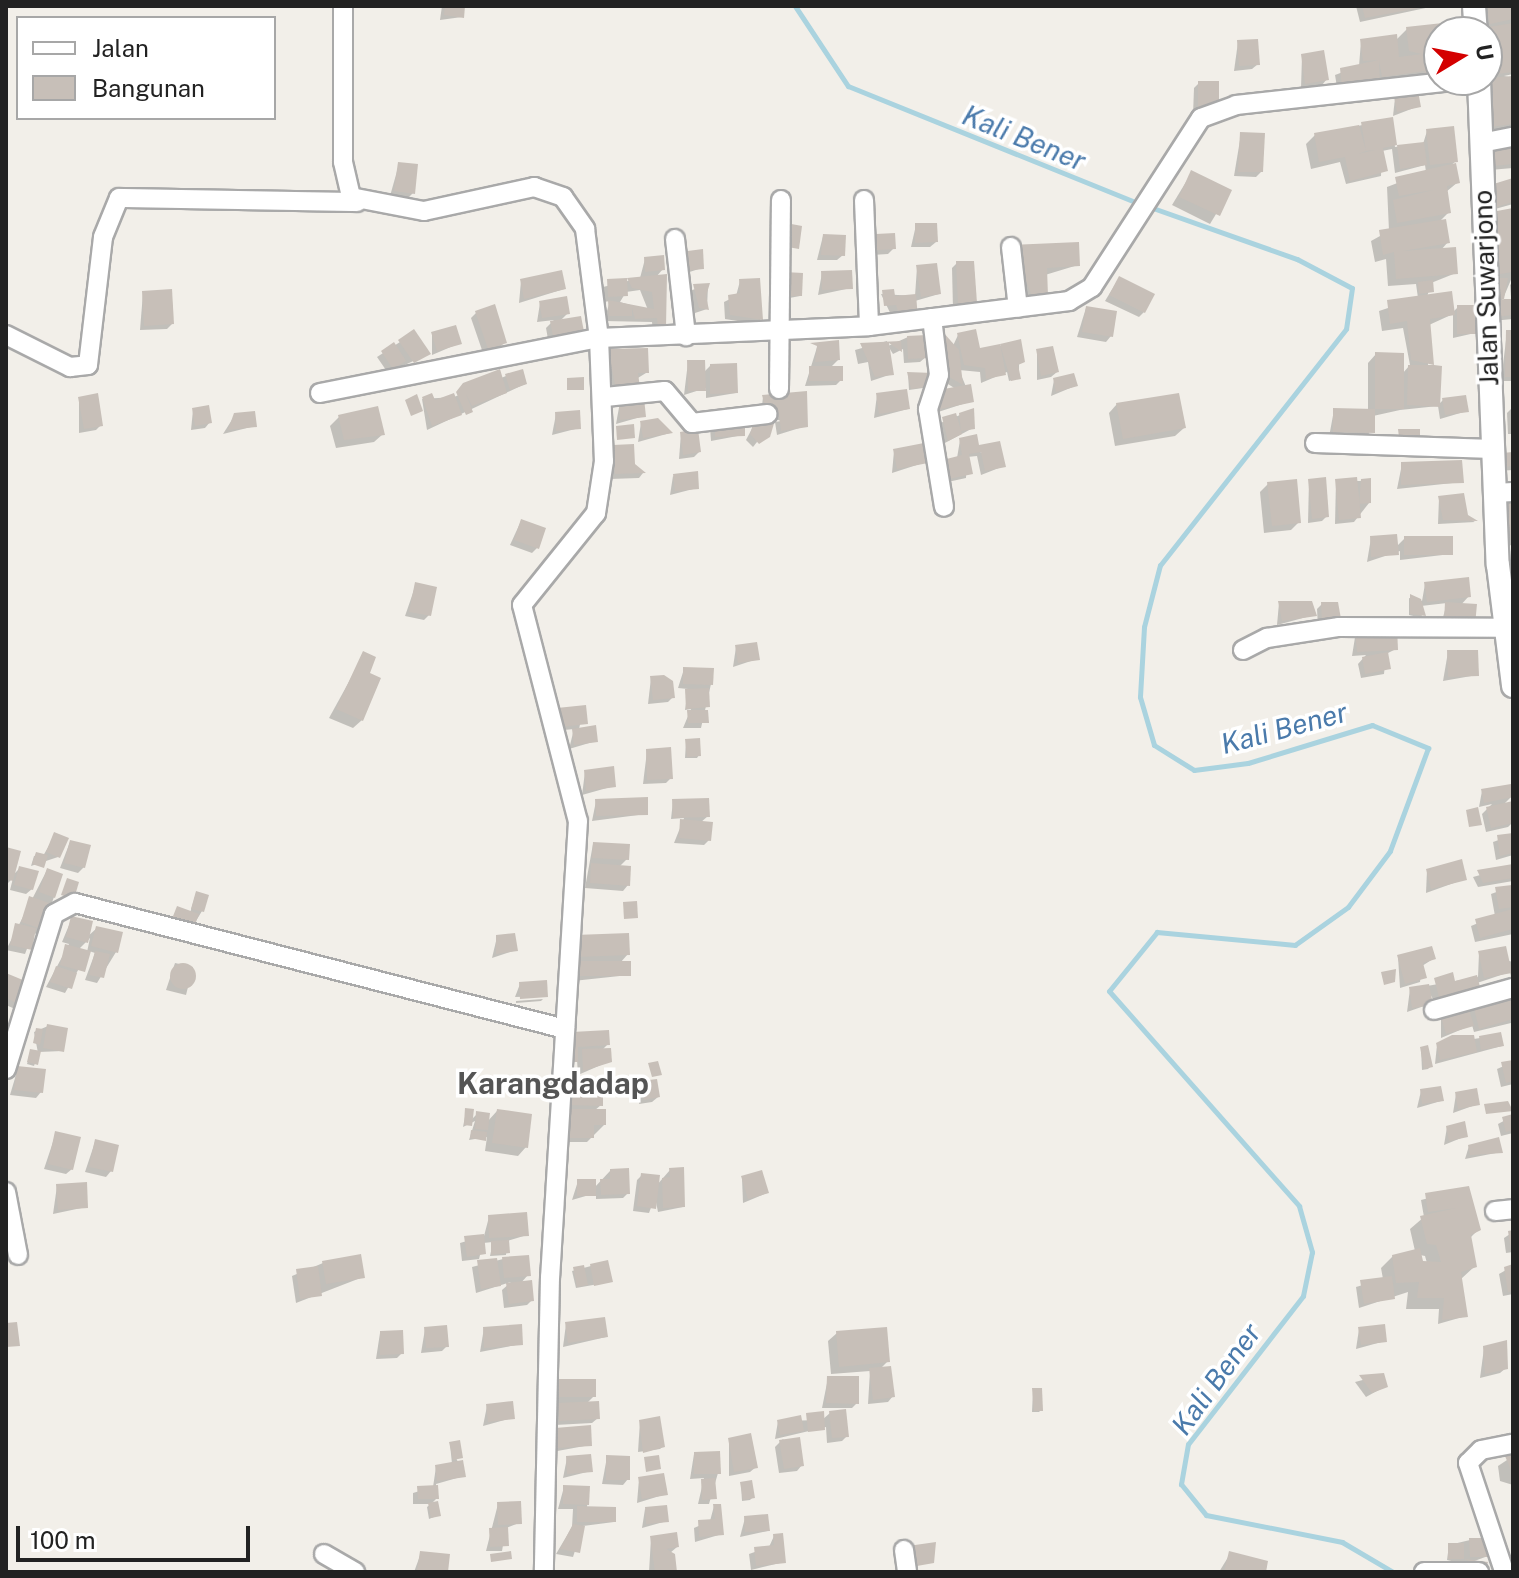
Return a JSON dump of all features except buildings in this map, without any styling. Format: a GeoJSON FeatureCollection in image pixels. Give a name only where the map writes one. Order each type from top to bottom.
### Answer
{"type":"FeatureCollection","features":[{"type":"Feature","properties":{"kind":"street"},"geometry":{"type":"LineString","coordinates":[[330,202],[343,162],[343,6]]}},
{"type":"Feature","properties":{"kind":"street"},"geometry":{"type":"LineString","coordinates":[[320,393],[599,338],[869,326],[1018,308],[1083,296],[1152,194],[1192,127],[1215,111],[1423,85]]}},
{"type":"Feature","properties":{"kind":"street","name":"Jalan Suwarjono"},"geometry":{"type":"LineString","coordinates":[[1480,96],[1493,449],[1504,493],[1505,628],[1513,686]]}},
{"type":"Feature","properties":{"kind":"street"},"geometry":{"type":"LineString","coordinates":[[1481,143],[1513,137]]}},
{"type":"Feature","properties":{"kind":"street"},"geometry":{"type":"LineString","coordinates":[[343,162],[357,202]]}},
{"type":"Feature","properties":{"kind":"street"},"geometry":{"type":"LineString","coordinates":[[6,335],[70,367],[88,365],[103,237],[119,198],[357,202],[424,211],[534,187],[563,197],[585,229],[605,397],[596,513],[522,605],[578,821],[565,1029],[544,1572]]}},
{"type":"Feature","properties":{"kind":"street"},"geometry":{"type":"LineString","coordinates":[[779,389],[781,200]]}},
{"type":"Feature","properties":{"kind":"street"},"geometry":{"type":"LineString","coordinates":[[864,200],[869,326]]}},
{"type":"Feature","properties":{"kind":"street"},"geometry":{"type":"LineString","coordinates":[[675,239],[686,336]]}},
{"type":"Feature","properties":{"kind":"street"},"geometry":{"type":"LineString","coordinates":[[1011,247],[1018,308]]}},
{"type":"Feature","properties":{"kind":"street"},"geometry":{"type":"LineString","coordinates":[[932,318],[939,375],[928,409],[944,507]]}},
{"type":"Feature","properties":{"kind":"street"},"geometry":{"type":"LineString","coordinates":[[605,397],[665,391],[692,423],[767,414]]}},
{"type":"Feature","properties":{"kind":"street"},"geometry":{"type":"LineString","coordinates":[[1315,443],[1493,449]]}},
{"type":"Feature","properties":{"kind":"street"},"geometry":{"type":"LineString","coordinates":[[1243,650],[1255,640],[1339,627],[1505,628]]}},
{"type":"Feature","properties":{"kind":"street"},"geometry":{"type":"LineString","coordinates":[[6,1069],[54,914],[75,903],[565,1029]]}},
{"type":"Feature","properties":{"kind":"street"},"geometry":{"type":"LineString","coordinates":[[1434,1010],[1513,988]]}},
{"type":"Feature","properties":{"kind":"street"},"geometry":{"type":"LineString","coordinates":[[6,1192],[18,1255]]}},
{"type":"Feature","properties":{"kind":"street"},"geometry":{"type":"LineString","coordinates":[[1502,1571],[1468,1463],[1481,1450],[1513,1444]]}},
{"type":"Feature","properties":{"kind":"street"},"geometry":{"type":"LineString","coordinates":[[904,1550],[907,1572]]}},
{"type":"Feature","properties":{"kind":"street"},"geometry":{"type":"LineString","coordinates":[[324,1554],[355,1572]]}},
{"type":"Feature","properties":{"kind":"street"},"geometry":{"type":"LineString","coordinates":[[1424,1572],[1479,1572]]}},
{"type":"Feature","properties":{"kind":"waterway","name":"Kali Bener"},"geometry":{"type":"LineString","coordinates":[[795,6],[848,86],[1140,204]]}},
{"type":"Feature","properties":{"kind":"waterway","name":"Kali Bener"},"geometry":{"type":"LineString","coordinates":[[1150,207],[1297,259],[1352,288],[1346,329],[1160,565],[1144,627],[1140,697],[1154,745],[1194,770],[1248,763],[1372,725],[1428,748],[1390,851],[1348,907],[1295,945],[1157,932],[1109,991],[1299,1206],[1312,1252],[1303,1296],[1188,1444],[1181,1484],[1206,1515],[1342,1542],[1393,1572]]}},
{"type":"Feature","properties":{"kind":"district","name":"Karangdadap"},"geometry":{"type":"Point","coordinates":[553,1083]}}]}
